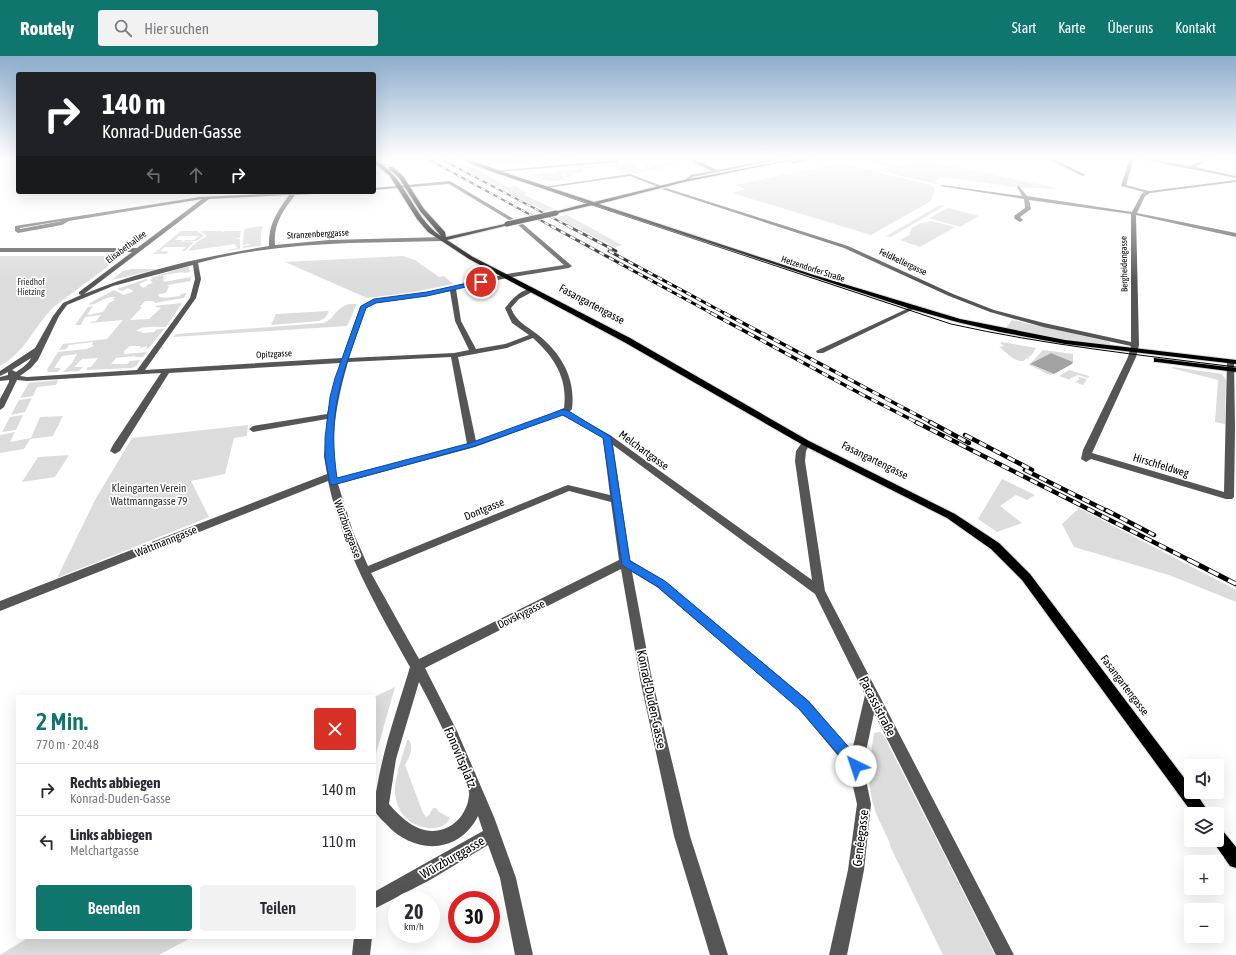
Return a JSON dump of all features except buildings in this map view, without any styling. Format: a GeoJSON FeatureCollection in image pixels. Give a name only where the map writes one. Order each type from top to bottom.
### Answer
{"type":"FeatureCollection","features":[{"type":"Feature","properties":{"kind":"main road","name":"Fasangartengasse"},"geometry":{"type":"LineString","coordinates":[[408,200],[430,231],[471,258],[627,340],[806,443],[951,516],[975,531],[1004,554],[1029,582],[1197,807]]}},
{"type":"Feature","properties":{"kind":"main road","name":"Fasangartengasse"},"geometry":{"type":"LineString","coordinates":[[416,200],[422,210],[443,232],[444,239]]}},
{"type":"Feature","properties":{"kind":"main road","name":"Hetzendorfer Straße"},"geometry":{"type":"LineString","coordinates":[[577,200],[911,309],[1012,333],[1134,351]]}},
{"type":"Feature","properties":{"kind":"main road","name":"Hetzendorfer Straße"},"geometry":{"type":"LineString","coordinates":[[580,200],[590,204]]}},
{"type":"Feature","properties":{"kind":"main road"},"geometry":{"type":"LineString","coordinates":[[590,204],[607,200]]}},
{"type":"Feature","properties":{"kind":"main road","name":"Stranzenberggasse"},"geometry":{"type":"LineString","coordinates":[[444,239],[590,204]]}},
{"type":"Feature","properties":{"kind":"main road","name":"Feldkellergasse"},"geometry":{"type":"LineString","coordinates":[[1134,351],[1233,366]]}},
{"type":"Feature","properties":{"kind":"main road"},"geometry":{"type":"LineString","coordinates":[[1224,844],[1236,860]]}},
{"type":"Feature","properties":{"kind":"street"},"geometry":{"type":"LineString","coordinates":[[68,220],[62,223],[18,231],[17,227],[61,219],[68,220],[195,200]]}},
{"type":"Feature","properties":{"kind":"street","name":"Elisabethallee"},"geometry":{"type":"LineString","coordinates":[[94,290],[107,273],[204,200]]}},
{"type":"Feature","properties":{"kind":"street"},"geometry":{"type":"LineString","coordinates":[[272,247],[271,241],[274,219],[288,200]]}},
{"type":"Feature","properties":{"kind":"street"},"geometry":{"type":"LineString","coordinates":[[480,200],[511,219]]}},
{"type":"Feature","properties":{"kind":"street","name":"Feldkellergasse"},"geometry":{"type":"LineString","coordinates":[[702,200],[846,246],[951,295],[992,311],[1134,351]]}},
{"type":"Feature","properties":{"kind":"street"},"geometry":{"type":"LineString","coordinates":[[1020,220],[1017,216],[1028,209],[1026,200]]}},
{"type":"Feature","properties":{"kind":"street"},"geometry":{"type":"LineString","coordinates":[[1040,200],[1134,213],[1236,235]]}},
{"type":"Feature","properties":{"kind":"street","name":"Bergheidengasse"},"geometry":{"type":"LineString","coordinates":[[1134,351],[1134,213],[1141,200]]}},
{"type":"Feature","properties":{"kind":"street","name":"Würzburggasse"},"geometry":{"type":"LineString","coordinates":[[417,666],[378,599],[350,540],[332,479],[329,450],[331,416],[334,397],[345,360],[365,305],[374,301],[412,297],[507,276],[569,266],[521,225]]}},
{"type":"Feature","properties":{"kind":"street","name":"Stranzenberggasse"},"geometry":{"type":"LineString","coordinates":[[51,326],[65,304],[94,290],[195,261],[242,251],[272,247],[329,242],[444,239]]}},
{"type":"Feature","properties":{"kind":"street"},"geometry":{"type":"LineString","coordinates":[[0,250],[139,250]]}},
{"type":"Feature","properties":{"kind":"street"},"geometry":{"type":"LineString","coordinates":[[140,371],[193,298],[198,279],[195,261]]}},
{"type":"Feature","properties":{"kind":"street"},"geometry":{"type":"LineString","coordinates":[[453,289],[458,321],[474,352]]}},
{"type":"Feature","properties":{"kind":"street","name":"Stranzenberggasse"},"geometry":{"type":"LineString","coordinates":[[51,326],[70,306],[94,290]]}},
{"type":"Feature","properties":{"kind":"street"},"geometry":{"type":"LineString","coordinates":[[532,290],[517,298],[508,308],[509,315],[514,321],[553,351],[565,372],[569,393],[569,404],[568,409],[564,412]]}},
{"type":"Feature","properties":{"kind":"street"},"geometry":{"type":"LineString","coordinates":[[820,351],[911,309]]}},
{"type":"Feature","properties":{"kind":"street"},"geometry":{"type":"LineString","coordinates":[[0,380],[12,377],[32,365],[51,326]]}},
{"type":"Feature","properties":{"kind":"street","name":"Opitzgasse"},"geometry":{"type":"LineString","coordinates":[[12,377],[27,379],[140,371],[454,355],[507,346],[534,335]]}},
{"type":"Feature","properties":{"kind":"street"},"geometry":{"type":"LineString","coordinates":[[0,374],[38,350]]}},
{"type":"Feature","properties":{"kind":"street","name":"Hirschfeldweg"},"geometry":{"type":"LineString","coordinates":[[1134,351],[1086,457],[1229,497],[1233,366]]}},
{"type":"Feature","properties":{"kind":"street"},"geometry":{"type":"LineString","coordinates":[[454,355],[472,444]]}},
{"type":"Feature","properties":{"kind":"street"},"geometry":{"type":"LineString","coordinates":[[0,406],[13,382],[12,372],[22,361]]}},
{"type":"Feature","properties":{"kind":"street"},"geometry":{"type":"LineString","coordinates":[[115,451],[167,370]]}},
{"type":"Feature","properties":{"kind":"street","name":"Melchartgasse"},"geometry":{"type":"LineString","coordinates":[[564,412],[607,437],[819,591]]}},
{"type":"Feature","properties":{"kind":"street","name":"Wattmanngasse"},"geometry":{"type":"LineString","coordinates":[[0,606],[332,479],[472,444],[564,412]]}},
{"type":"Feature","properties":{"kind":"street"},"geometry":{"type":"LineString","coordinates":[[253,429],[331,416]]}},
{"type":"Feature","properties":{"kind":"street","name":"Konrad-Duden-Gasse"},"geometry":{"type":"LineString","coordinates":[[607,437],[625,562],[646,679],[682,836],[719,955]]}},
{"type":"Feature","properties":{"kind":"street","name":"Pacassistraße"},"geometry":{"type":"LineString","coordinates":[[806,443],[801,451],[800,461],[819,591],[1005,955]]}},
{"type":"Feature","properties":{"kind":"street","name":"Dontgasse"},"geometry":{"type":"LineString","coordinates":[[364,572],[568,488],[616,500]]}},
{"type":"Feature","properties":{"kind":"street","name":"Dovskygasse"},"geometry":{"type":"LineString","coordinates":[[417,666],[625,562]]}},
{"type":"Feature","properties":{"kind":"street","name":"Genéegasse"},"geometry":{"type":"LineString","coordinates":[[625,562],[661,584],[804,705],[856,766],[864,804],[856,870],[838,955]]}},
{"type":"Feature","properties":{"kind":"street","name":"Fonovitsplatz"},"geometry":{"type":"LineString","coordinates":[[417,666],[441,710],[477,793],[475,807],[469,817],[462,827],[448,838],[434,839],[416,835],[400,827],[381,807],[389,759],[417,666]]}},
{"type":"Feature","properties":{"kind":"street"},"geometry":{"type":"LineString","coordinates":[[856,766],[872,694]]}},
{"type":"Feature","properties":{"kind":"street","name":"Würzburggasse"},"geometry":{"type":"LineString","coordinates":[[376,901],[492,834],[477,793]]}},
{"type":"Feature","properties":{"kind":"street"},"geometry":{"type":"LineString","coordinates":[[492,834],[508,878],[524,955]]}},
{"type":"Feature","properties":{"kind":"street"},"geometry":{"type":"LineString","coordinates":[[361,955],[363,939]]}},
{"type":"Feature","properties":{"kind":"green space"},"geometry":{"type":"Polygon","coordinates":[[[523,200],[535,200],[554,209],[544,211],[523,200]]]}},
{"type":"Feature","properties":{"kind":"green space"},"geometry":{"type":"Polygon","coordinates":[[[755,200],[931,200],[871,235],[755,200]]]}},
{"type":"Feature","properties":{"kind":"green space"},"geometry":{"type":"Polygon","coordinates":[[[940,205],[944,206],[891,237],[886,236],[940,205]]]}},
{"type":"Feature","properties":{"kind":"green space"},"geometry":{"type":"Polygon","coordinates":[[[948,208],[979,216],[960,227],[929,218],[948,208]]]}},
{"type":"Feature","properties":{"kind":"green space"},"geometry":{"type":"Polygon","coordinates":[[[567,215],[622,245],[615,247],[555,217],[567,215]]]}},
{"type":"Feature","properties":{"kind":"green space"},"geometry":{"type":"Polygon","coordinates":[[[931,221],[955,227],[920,247],[900,240],[911,234],[909,233],[913,227],[931,221]]]}},
{"type":"Feature","properties":{"kind":"green space"},"geometry":{"type":"Polygon","coordinates":[[[263,226],[261,246],[243,248],[243,246],[250,245],[243,245],[244,230],[247,228],[263,226]]]}},
{"type":"Feature","properties":{"kind":"green space"},"geometry":{"type":"Polygon","coordinates":[[[181,231],[197,231],[204,236],[196,241],[183,242],[194,242],[185,251],[182,251],[186,247],[165,247],[160,251],[169,252],[166,254],[153,254],[181,231]],[[179,236],[175,240],[183,240],[181,242],[185,240],[194,240],[199,236],[179,236]]]}},
{"type":"Feature","properties":{"kind":"green space"},"geometry":{"type":"Polygon","coordinates":[[[200,231],[223,231],[221,233],[225,231],[241,231],[240,238],[235,239],[240,239],[240,249],[228,251],[237,248],[235,244],[188,251],[194,244],[198,244],[195,243],[207,236],[200,231]]]}},
{"type":"Feature","properties":{"kind":"green space","name":"Friedhof Hietzing"},"geometry":{"type":"Polygon","coordinates":[[[0,256],[122,256],[56,305],[17,353],[0,366],[0,256]]]}},
{"type":"Feature","properties":{"kind":"green space"},"geometry":{"type":"Polygon","coordinates":[[[403,256],[415,260],[439,277],[444,276],[453,284],[414,292],[367,298],[285,262],[403,256]]]}},
{"type":"Feature","properties":{"kind":"green space"},"geometry":{"type":"Polygon","coordinates":[[[189,267],[190,272],[163,275],[164,282],[191,277],[190,281],[168,285],[167,286],[169,286],[166,293],[159,294],[158,296],[171,297],[180,296],[181,294],[187,293],[184,298],[155,303],[154,301],[145,301],[140,307],[142,307],[130,320],[149,319],[161,308],[153,306],[182,303],[166,327],[146,327],[136,331],[142,333],[154,332],[157,329],[164,329],[149,348],[146,349],[147,346],[140,348],[141,346],[130,346],[124,351],[124,354],[147,352],[143,357],[134,357],[135,356],[116,358],[111,364],[127,364],[130,361],[140,360],[136,366],[131,368],[86,370],[88,367],[91,367],[98,358],[82,359],[74,367],[83,367],[79,371],[63,372],[72,363],[77,354],[62,356],[54,368],[61,368],[58,372],[48,372],[47,370],[58,352],[86,349],[94,346],[92,345],[93,342],[69,345],[66,349],[59,350],[63,344],[107,339],[123,320],[90,323],[96,321],[101,315],[85,317],[81,325],[75,325],[88,307],[93,306],[87,315],[103,312],[109,303],[115,300],[112,299],[116,297],[108,298],[89,305],[90,303],[114,290],[124,295],[134,291],[128,288],[122,291],[117,289],[146,279],[148,280],[139,284],[143,288],[153,283],[150,280],[153,279],[150,278],[189,267]]]}},
{"type":"Feature","properties":{"kind":"green space"},"geometry":{"type":"Polygon","coordinates":[[[132,269],[158,269],[112,280],[123,271],[132,269]]]}},
{"type":"Feature","properties":{"kind":"green space"},"geometry":{"type":"Polygon","coordinates":[[[349,304],[357,304],[347,326],[173,337],[176,334],[323,323],[330,319],[341,308],[349,304]]]}},
{"type":"Feature","properties":{"kind":"green space"},"geometry":{"type":"Polygon","coordinates":[[[329,312],[325,318],[319,321],[271,325],[276,314],[329,312]]]}},
{"type":"Feature","properties":{"kind":"green space"},"geometry":{"type":"Polygon","coordinates":[[[1012,320],[1110,342],[1110,346],[1062,339],[1006,328],[1012,320]]]}},
{"type":"Feature","properties":{"kind":"green space"},"geometry":{"type":"Polygon","coordinates":[[[1002,342],[1036,348],[1028,359],[1026,358],[1024,361],[1020,361],[1014,359],[999,347],[1004,346],[1000,343],[1002,342]]]}},
{"type":"Feature","properties":{"kind":"green space"},"geometry":{"type":"Polygon","coordinates":[[[1043,350],[1073,354],[1073,362],[1051,353],[1031,365],[1054,374],[1050,375],[1029,365],[1043,350]]]}},
{"type":"Feature","properties":{"kind":"green space"},"geometry":{"type":"Polygon","coordinates":[[[1173,367],[1222,374],[1226,380],[1225,424],[1215,422],[1218,380],[1171,368],[1173,367]]]}},
{"type":"Feature","properties":{"kind":"green space"},"geometry":{"type":"Polygon","coordinates":[[[1069,370],[1089,376],[1088,378],[1078,375],[1069,379],[1075,382],[1059,376],[1069,370]]]}},
{"type":"Feature","properties":{"kind":"green space"},"geometry":{"type":"Polygon","coordinates":[[[1079,377],[1087,379],[1083,385],[1075,382],[1080,379],[1078,378],[1079,377]]]}},
{"type":"Feature","properties":{"kind":"green space"},"geometry":{"type":"Polygon","coordinates":[[[58,380],[56,385],[37,387],[33,396],[20,398],[29,383],[58,380]]]}},
{"type":"Feature","properties":{"kind":"green space"},"geometry":{"type":"Polygon","coordinates":[[[32,398],[25,412],[11,415],[19,400],[32,398]]]}},
{"type":"Feature","properties":{"kind":"green space"},"geometry":{"type":"Polygon","coordinates":[[[23,415],[16,430],[2,432],[10,417],[23,415]]]}},
{"type":"Feature","properties":{"kind":"green space"},"geometry":{"type":"Polygon","coordinates":[[[63,416],[53,436],[30,439],[24,449],[0,453],[0,435],[15,432],[10,442],[31,438],[40,417],[63,416]]]}},
{"type":"Feature","properties":{"kind":"green space","name":"Kleingarten Verein Wattmanngasse 79"},"geometry":{"type":"Polygon","coordinates":[[[248,425],[247,436],[234,438],[225,474],[191,481],[209,517],[57,578],[95,500],[132,438],[248,425]]]}},
{"type":"Feature","properties":{"kind":"green space"},"geometry":{"type":"Polygon","coordinates":[[[69,455],[55,477],[22,482],[38,457],[69,455]]]}},
{"type":"Feature","properties":{"kind":"green space"},"geometry":{"type":"Polygon","coordinates":[[[1002,479],[1035,495],[1027,500],[1016,495],[1000,506],[1022,523],[997,532],[978,519],[1002,479]]]}},
{"type":"Feature","properties":{"kind":"green space"},"geometry":{"type":"Polygon","coordinates":[[[1079,508],[1236,590],[1236,602],[1169,575],[1074,547],[1062,524],[1079,508]]]}},
{"type":"Feature","properties":{"kind":"green space"},"geometry":{"type":"Polygon","coordinates":[[[395,687],[376,754],[376,696],[395,687]]]}},
{"type":"Feature","properties":{"kind":"green space"},"geometry":{"type":"Polygon","coordinates":[[[880,732],[884,736],[995,955],[943,955],[891,848],[874,807],[869,779],[870,761],[874,733],[880,732]]]}},
{"type":"Feature","properties":{"kind":"green space"},"geometry":{"type":"Polygon","coordinates":[[[407,740],[409,740],[411,749],[410,756],[405,765],[423,813],[426,817],[433,808],[436,808],[439,812],[450,818],[446,823],[436,828],[421,827],[415,824],[404,816],[397,803],[395,788],[398,770],[407,740]]]}},
{"type":"Feature","properties":{"kind":"green space"},"geometry":{"type":"Polygon","coordinates":[[[26,939],[188,939],[159,955],[0,955],[26,939]]]}},
{"type":"Feature","properties":{"kind":"shaded area"},"geometry":{"type":"Polygon","coordinates":[[[1051,353],[1073,362],[1054,374],[1030,364],[1051,353]]]}},
{"type":"Feature","properties":{"kind":"tram line"},"geometry":{"type":"LineString","coordinates":[[577,200],[951,324],[1057,344],[1236,367]]}},
{"type":"Feature","properties":{"kind":"railway"},"geometry":{"type":"LineString","coordinates":[[503,200],[553,227]]}},
{"type":"Feature","properties":{"kind":"railway"},"geometry":{"type":"LineString","coordinates":[[519,200],[570,227]]}},
{"type":"Feature","properties":{"kind":"railway"},"geometry":{"type":"LineString","coordinates":[[551,226],[713,314]]}},
{"type":"Feature","properties":{"kind":"railway"},"geometry":{"type":"LineString","coordinates":[[568,226],[616,251]]}},
{"type":"Feature","properties":{"kind":"railway"},"geometry":{"type":"LineString","coordinates":[[609,251],[726,314]]}},
{"type":"Feature","properties":{"kind":"railway"},"geometry":{"type":"LineString","coordinates":[[711,313],[918,423]]}},
{"type":"Feature","properties":{"kind":"railway"},"geometry":{"type":"LineString","coordinates":[[724,313],[932,423]]}},
{"type":"Feature","properties":{"kind":"railway"},"geometry":{"type":"LineString","coordinates":[[916,422],[1191,561]]}},
{"type":"Feature","properties":{"kind":"railway"},"geometry":{"type":"LineString","coordinates":[[930,422],[969,443]]}},
{"type":"Feature","properties":{"kind":"railway"},"geometry":{"type":"LineString","coordinates":[[965,435],[1032,470]]}},
{"type":"Feature","properties":{"kind":"railway"},"geometry":{"type":"LineString","coordinates":[[1025,470],[1111,513]]}},
{"type":"Feature","properties":{"kind":"railway"},"geometry":{"type":"LineString","coordinates":[[1106,510],[1154,535]]}},
{"type":"Feature","properties":{"kind":"railway"},"geometry":{"type":"LineString","coordinates":[[1189,560],[1236,584]]}},
{"type":"Feature","properties":{"kind":"route"},"geometry":{"type":"LineString","coordinates":[[481,282],[412,297],[374,301],[363,307],[338,378],[334,397],[329,438],[329,457],[333,482],[472,444],[546,420],[564,412],[607,437],[625,562],[661,584],[804,705],[856,766]]}}]}
